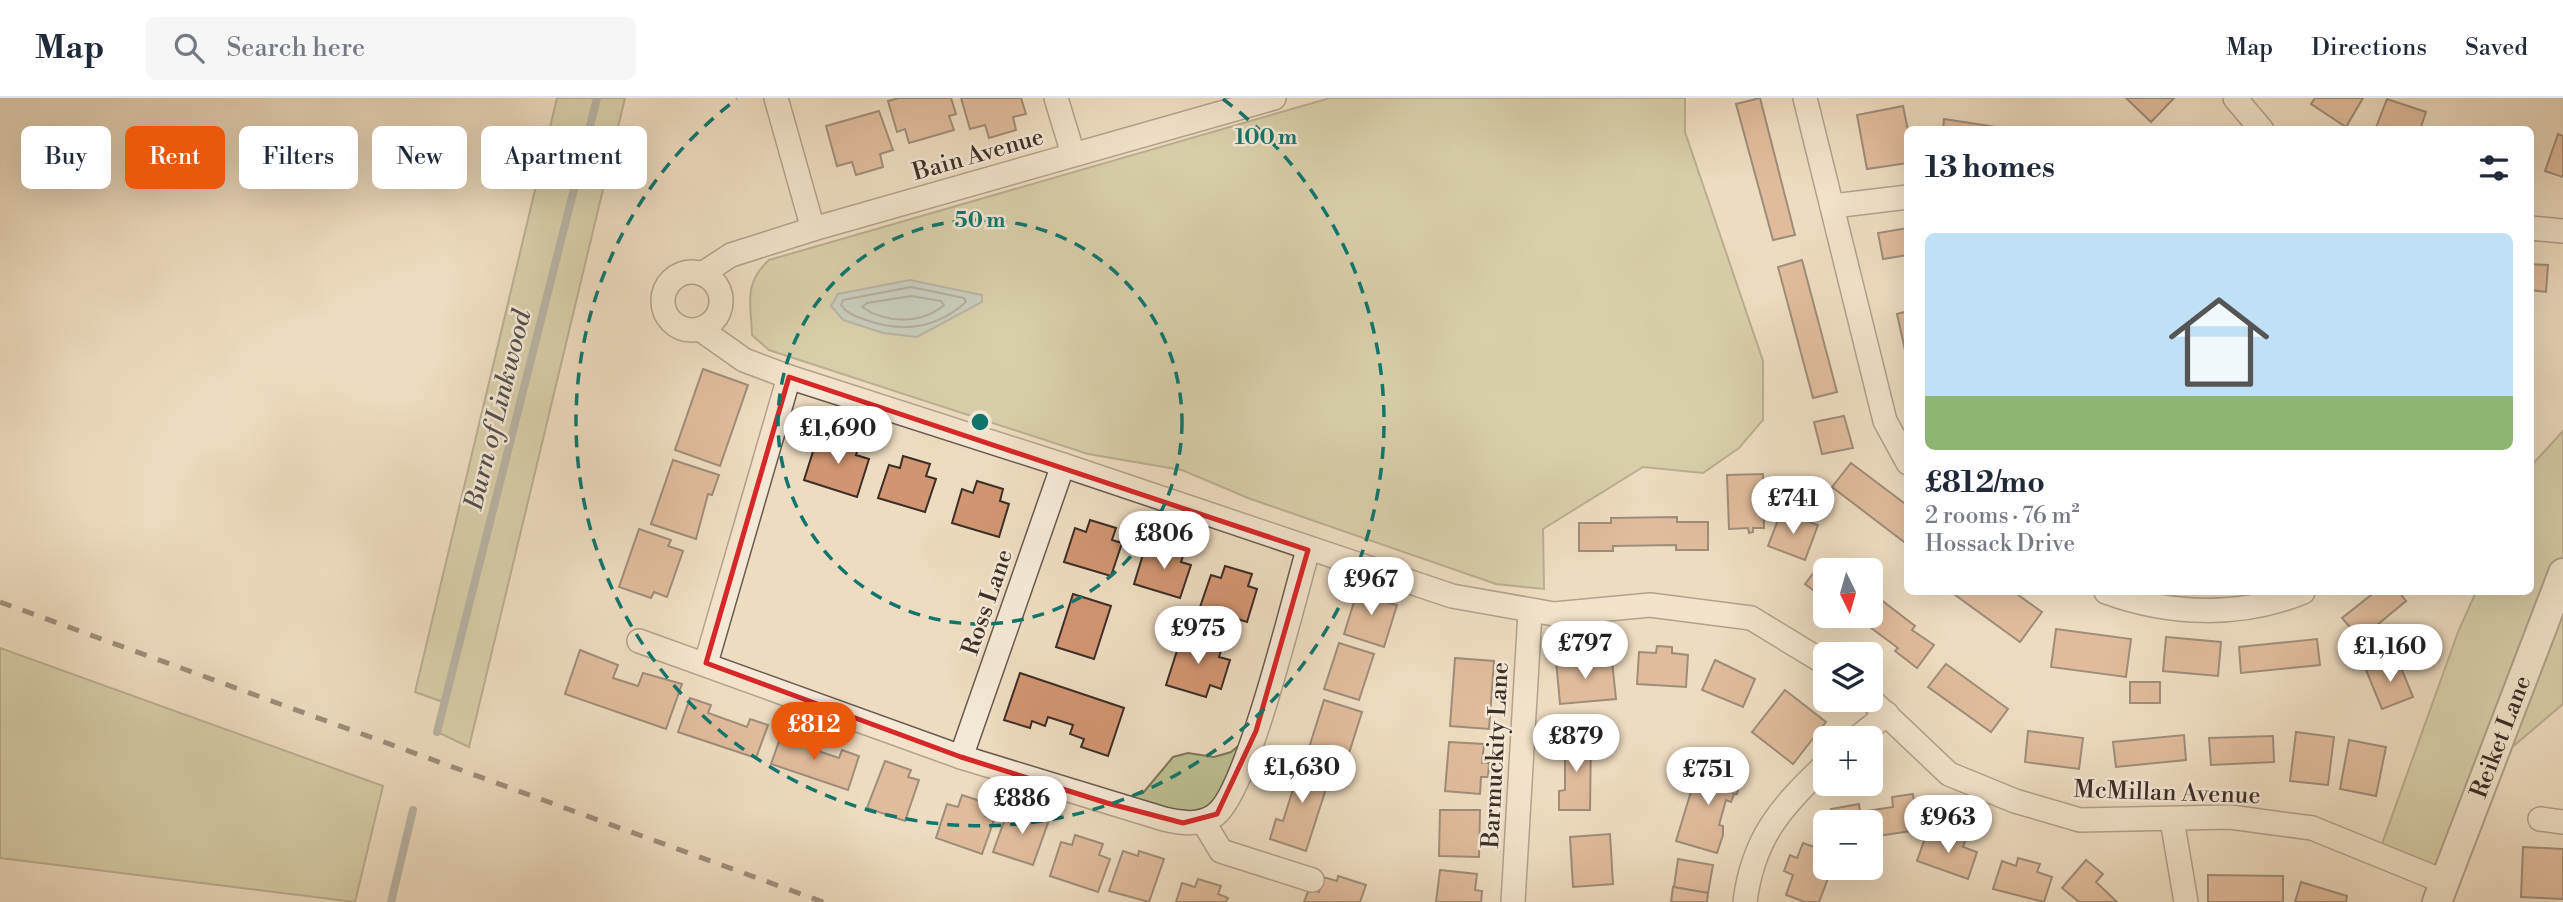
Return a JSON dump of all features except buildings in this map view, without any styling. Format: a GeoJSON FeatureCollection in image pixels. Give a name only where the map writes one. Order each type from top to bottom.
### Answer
{"type":"FeatureCollection","features":[{"type":"Feature","properties":{"kind":"street"},"geometry":{"type":"LineString","coordinates":[[776,98],[813,229]]}},
{"type":"Feature","properties":{"kind":"street"},"geometry":{"type":"LineString","coordinates":[[1056,98],[1073,154]]}},
{"type":"Feature","properties":{"kind":"street","name":"Bain Avenue"},"geometry":{"type":"LineString","coordinates":[[702,274],[731,255],[813,229],[1274,98]]}},
{"type":"Feature","properties":{"kind":"street"},"geometry":{"type":"LineString","coordinates":[[1805,98],[1885,421],[1904,457]]}},
{"type":"Feature","properties":{"kind":"street"},"geometry":{"type":"LineString","coordinates":[[2235,98],[2259,126]]}},
{"type":"Feature","properties":{"kind":"street"},"geometry":{"type":"LineString","coordinates":[[1833,206],[1904,197]]}},
{"type":"Feature","properties":{"kind":"street"},"geometry":{"type":"LineString","coordinates":[[2534,228],[2563,231]]}},
{"type":"Feature","properties":{"kind":"street"},"geometry":{"type":"LineString","coordinates":[[682,274],[702,274],[716,285],[721,302],[714,319],[700,329],[690,330],[672,322],[663,305],[667,286],[682,274]]}},
{"type":"Feature","properties":{"kind":"street"},"geometry":{"type":"LineString","coordinates":[[700,329],[744,360],[789,377],[1063,465],[1308,550],[1452,596],[1530,612],[1554,614],[1650,605],[1751,618],[1813,656]]}},
{"type":"Feature","properties":{"kind":"street"},"geometry":{"type":"LineString","coordinates":[[706,663],[789,377]]}},
{"type":"Feature","properties":{"kind":"street","name":"Ross Lane"},"geometry":{"type":"LineString","coordinates":[[961,757],[1063,465]]}},
{"type":"Feature","properties":{"kind":"street"},"geometry":{"type":"LineString","coordinates":[[639,641],[961,757],[1174,821],[1203,821],[1217,814],[1227,801],[1256,731],[1308,550]]}},
{"type":"Feature","properties":{"kind":"street","name":"Reiket Lane"},"geometry":{"type":"LineString","coordinates":[[2441,892],[2563,573]]}},
{"type":"Feature","properties":{"kind":"street"},"geometry":{"type":"LineString","coordinates":[[2114,595],[2140,604],[2201,611],[2283,600],[2296,595]]}},
{"type":"Feature","properties":{"kind":"street","name":"Barmuckity Lane"},"geometry":{"type":"LineString","coordinates":[[1513,902],[1530,612]]}},
{"type":"Feature","properties":{"kind":"street","name":"McMillan Avenue"},"geometry":{"type":"LineString","coordinates":[[1883,711],[1949,774],[2015,801],[2080,820],[2230,817],[2312,828],[2441,892]]}},
{"type":"Feature","properties":{"kind":"street"},"geometry":{"type":"LineString","coordinates":[[1745,902],[1763,839],[1784,804],[1813,776]]}},
{"type":"Feature","properties":{"kind":"street"},"geometry":{"type":"LineString","coordinates":[[2540,819],[2563,822]]}},
{"type":"Feature","properties":{"kind":"street"},"geometry":{"type":"LineString","coordinates":[[2172,820],[2186,902]]}},
{"type":"Feature","properties":{"kind":"street"},"geometry":{"type":"LineString","coordinates":[[1203,821],[1221,851],[1312,880]]}},
{"type":"Feature","properties":{"kind":"highlighted area"},"geometry":{"type":"Polygon","coordinates":[[[789,377],[1308,550],[1256,731],[1217,814],[1183,823],[1107,803],[961,757],[706,663],[789,377]]]}},
{"type":"Feature","properties":{"kind":"green space"},"geometry":{"type":"Polygon","coordinates":[[[557,98],[625,98],[618,126],[550,126],[557,98]]]}},
{"type":"Feature","properties":{"kind":"green space"},"geometry":{"type":"Polygon","coordinates":[[[1330,98],[1685,98],[1685,132],[1763,361],[1763,420],[1739,448],[1703,473],[1643,467],[1543,529],[1544,589],[1496,584],[1248,498],[1182,470],[1088,454],[769,350],[752,335],[750,294],[755,277],[769,260],[1330,98]]]}},
{"type":"Feature","properties":{"kind":"green space"},"geometry":{"type":"Polygon","coordinates":[[[535,189],[603,189],[469,747],[437,732],[443,702],[415,692],[535,189]]]}},
{"type":"Feature","properties":{"kind":"green space"},"geometry":{"type":"Polygon","coordinates":[[[2563,431],[2563,704],[2497,760],[2445,882],[2378,855],[2458,632],[2475,595],[2534,595],[2534,463],[2563,431]]]}},
{"type":"Feature","properties":{"kind":"green space"},"geometry":{"type":"Polygon","coordinates":[[[0,648],[383,786],[355,902],[0,858],[0,648]]]}},
{"type":"Feature","properties":{"kind":"green space"},"geometry":{"type":"Polygon","coordinates":[[[1256,731],[1203,821],[1107,803],[1143,793],[1173,757],[1188,753],[1214,757],[1231,752],[1256,731]]]}},
{"type":"Feature","properties":{"kind":"water"},"geometry":{"type":"Polygon","coordinates":[[[910,280],[982,295],[982,302],[917,337],[883,333],[843,320],[831,306],[838,294],[910,280]]]}},
{"type":"Feature","properties":{"kind":"waterway","name":"Burn of Linkwood"},"geometry":{"type":"LineString","coordinates":[[437,732],[597,98]]}},
{"type":"Feature","properties":{"kind":"waterway"},"geometry":{"type":"LineString","coordinates":[[391,902],[413,810]]}},
{"type":"Feature","properties":{"kind":"railway"},"geometry":{"type":"LineString","coordinates":[[0,602],[823,902]]}}]}
